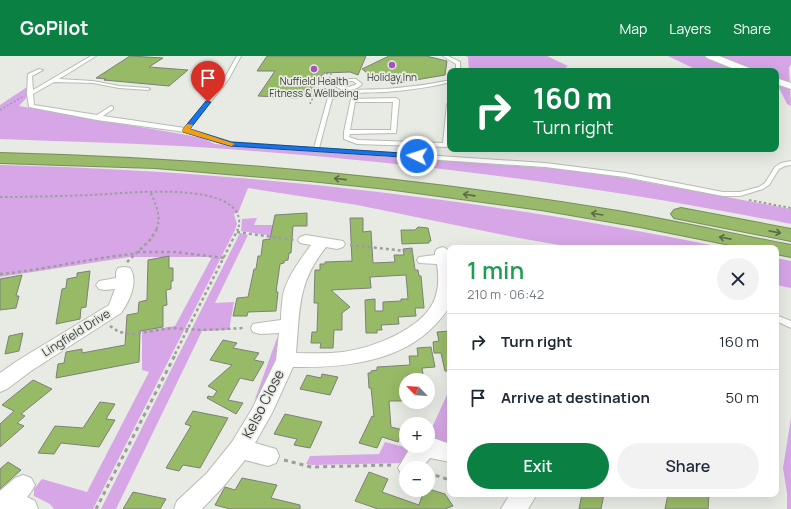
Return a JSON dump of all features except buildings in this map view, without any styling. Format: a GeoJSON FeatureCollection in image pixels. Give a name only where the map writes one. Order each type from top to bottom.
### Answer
{"type":"FeatureCollection","features":[{"type":"Feature","properties":{"kind":"highway"},"geometry":{"type":"LineString","coordinates":[[0,147],[79,148],[237,156],[399,172],[555,193],[673,212],[791,235]]}},
{"type":"Feature","properties":{"kind":"highway"},"geometry":{"type":"LineString","coordinates":[[0,158],[215,166],[390,184],[620,218],[760,245]]}},
{"type":"Feature","properties":{"kind":"highway"},"geometry":{"type":"LineString","coordinates":[[779,249],[791,251]]}},
{"type":"Feature","properties":{"kind":"street"},"geometry":{"type":"LineString","coordinates":[[710,56],[740,68]]}},
{"type":"Feature","properties":{"kind":"street"},"geometry":{"type":"LineString","coordinates":[[779,82],[791,86]]}},
{"type":"Feature","properties":{"kind":"street","name":"Kelso Close"},"geometry":{"type":"LineString","coordinates":[[186,509],[215,480],[240,449],[261,413],[286,360],[294,284],[308,259],[322,242]]}},
{"type":"Feature","properties":{"kind":"street","name":"Kelso Close"},"geometry":{"type":"LineString","coordinates":[[286,360],[349,358],[365,354],[382,349],[414,333],[443,315],[447,286],[444,256],[425,260]]}},
{"type":"Feature","properties":{"kind":"street"},"geometry":{"type":"LineString","coordinates":[[105,285],[126,268]]}},
{"type":"Feature","properties":{"kind":"street","name":"Lingfield Drive"},"geometry":{"type":"LineString","coordinates":[[2,381],[114,309],[124,295],[126,268]]}},
{"type":"Feature","properties":{"kind":"street"},"geometry":{"type":"LineString","coordinates":[[260,328],[289,326]]}},
{"type":"Feature","properties":{"kind":"street"},"geometry":{"type":"LineString","coordinates":[[413,461],[416,454],[424,448],[435,448],[447,452]]}},
{"type":"Feature","properties":{"kind":"street","name":"Kelso Close"},"geometry":{"type":"LineString","coordinates":[[240,449],[268,456]]}},
{"type":"Feature","properties":{"kind":"street"},"geometry":{"type":"LineString","coordinates":[[513,509],[523,497]]}},
{"type":"Feature","properties":{"kind":"lane"},"geometry":{"type":"LineString","coordinates":[[30,94],[94,56]]}},
{"type":"Feature","properties":{"kind":"lane"},"geometry":{"type":"LineString","coordinates":[[186,130],[226,79],[239,56]]}},
{"type":"Feature","properties":{"kind":"lane"},"geometry":{"type":"LineString","coordinates":[[445,56],[458,63],[458,68]]}},
{"type":"Feature","properties":{"kind":"lane"},"geometry":{"type":"LineString","coordinates":[[41,70],[30,75],[31,106],[97,118],[186,130],[230,144],[545,164],[617,174],[723,194],[740,194],[761,188],[768,184],[777,168],[783,164],[791,163]]}},
{"type":"Feature","properties":{"kind":"lane"},"geometry":{"type":"LineString","coordinates":[[53,80],[93,82],[119,87],[148,89]]}},
{"type":"Feature","properties":{"kind":"lane"},"geometry":{"type":"LineString","coordinates":[[316,150],[330,98],[336,84],[340,81],[347,80],[354,80],[360,84],[353,90],[330,98]]}},
{"type":"Feature","properties":{"kind":"lane"},"geometry":{"type":"LineString","coordinates":[[336,84],[340,88],[353,90],[388,90],[447,81]]}},
{"type":"Feature","properties":{"kind":"lane"},"geometry":{"type":"LineString","coordinates":[[353,90],[353,100],[346,138],[357,142],[446,145],[447,135]]}},
{"type":"Feature","properties":{"kind":"lane"},"geometry":{"type":"LineString","coordinates":[[347,132],[394,132],[396,100],[353,100]]}},
{"type":"Feature","properties":{"kind":"lane"},"geometry":{"type":"LineString","coordinates":[[97,118],[111,108]]}},
{"type":"Feature","properties":{"kind":"lane"},"geometry":{"type":"LineString","coordinates":[[779,319],[791,325]]}},
{"type":"Feature","properties":{"kind":"path"},"geometry":{"type":"LineString","coordinates":[[310,104],[323,75],[311,74],[312,73],[331,74],[326,89]]}},
{"type":"Feature","properties":{"kind":"path"},"geometry":{"type":"LineString","coordinates":[[316,89],[333,89]]}},
{"type":"Feature","properties":{"kind":"path"},"geometry":{"type":"LineString","coordinates":[[0,110],[11,102],[30,94]]}},
{"type":"Feature","properties":{"kind":"path"},"geometry":{"type":"LineString","coordinates":[[126,268],[135,253],[153,238],[160,220],[159,209],[151,192]]}},
{"type":"Feature","properties":{"kind":"path"},"geometry":{"type":"LineString","coordinates":[[0,197],[48,197],[151,192],[190,193],[207,195],[220,200],[230,205],[238,214],[240,227],[96,509]]}},
{"type":"Feature","properties":{"kind":"path"},"geometry":{"type":"LineString","coordinates":[[723,194],[734,198],[791,208]]}},
{"type":"Feature","properties":{"kind":"path"},"geometry":{"type":"LineString","coordinates":[[237,232],[305,241],[410,250],[424,255],[425,260]]}},
{"type":"Feature","properties":{"kind":"path"},"geometry":{"type":"LineString","coordinates":[[135,253],[175,252],[224,258]]}},
{"type":"Feature","properties":{"kind":"path"},"geometry":{"type":"LineString","coordinates":[[126,268],[135,253]]}},
{"type":"Feature","properties":{"kind":"path"},"geometry":{"type":"LineString","coordinates":[[0,274],[126,268]]}},
{"type":"Feature","properties":{"kind":"path"},"geometry":{"type":"LineString","coordinates":[[100,319],[113,328],[125,333],[172,328],[187,330],[229,329]]}},
{"type":"Feature","properties":{"kind":"path"},"geometry":{"type":"LineString","coordinates":[[268,456],[311,467],[399,465]]}},
{"type":"Feature","properties":{"kind":"path"},"geometry":{"type":"LineString","coordinates":[[435,475],[447,479]]}},
{"type":"Feature","properties":{"kind":"shaded area"},"geometry":{"type":"Polygon","coordinates":[[[465,56],[547,56],[568,66],[565,68],[469,68],[468,57],[465,56]]]}},
{"type":"Feature","properties":{"kind":"shaded area"},"geometry":{"type":"Polygon","coordinates":[[[668,56],[791,56],[791,64],[789,68],[791,106],[787,104],[779,88],[779,68],[693,68],[668,56]]]}},
{"type":"Feature","properties":{"kind":"shaded area"},"geometry":{"type":"Polygon","coordinates":[[[30,85],[30,94],[19,106],[187,135],[202,138],[215,144],[560,169],[619,177],[791,209],[791,224],[719,210],[575,187],[357,160],[212,148],[0,139],[0,105],[30,85]]]}},
{"type":"Feature","properties":{"kind":"shaded area"},"geometry":{"type":"Polygon","coordinates":[[[0,165],[92,168],[183,174],[365,190],[546,215],[710,245],[559,245],[357,205],[248,188],[238,213],[234,214],[237,224],[235,230],[93,509],[54,509],[50,504],[34,496],[34,489],[42,479],[87,492],[149,372],[142,370],[142,331],[175,326],[212,257],[130,257],[0,277],[0,165]]]}},
{"type":"Feature","properties":{"kind":"shaded area"},"geometry":{"type":"Polygon","coordinates":[[[257,218],[254,225],[280,225],[279,237],[241,231],[242,219],[257,218]]]}},
{"type":"Feature","properties":{"kind":"shaded area"},"geometry":{"type":"Polygon","coordinates":[[[240,233],[248,235],[215,303],[234,302],[229,330],[202,331],[116,509],[101,509],[240,233]]]}},
{"type":"Feature","properties":{"kind":"shaded area"},"geometry":{"type":"Polygon","coordinates":[[[779,259],[791,261],[791,288],[779,286],[779,259]]]}},
{"type":"Feature","properties":{"kind":"shaded area"},"geometry":{"type":"Polygon","coordinates":[[[280,337],[281,352],[257,400],[255,399],[277,338],[280,337]]]}},
{"type":"Feature","properties":{"kind":"shaded area"},"geometry":{"type":"Polygon","coordinates":[[[447,395],[447,444],[435,440],[435,421],[447,395]]]}},
{"type":"Feature","properties":{"kind":"shaded area"},"geometry":{"type":"Polygon","coordinates":[[[791,418],[791,509],[787,509],[787,493],[783,468],[791,418]]]}},
{"type":"Feature","properties":{"kind":"shaded area"},"geometry":{"type":"Polygon","coordinates":[[[385,442],[399,446],[399,453],[410,453],[407,461],[399,461],[399,463],[306,464],[310,456],[379,454],[385,442]]]}},
{"type":"Feature","properties":{"kind":"slow traffic"},"geometry":{"type":"LineString","coordinates":[[189,125],[186,130],[231,144]]}},
{"type":"Feature","properties":{"kind":"place","name":"Holiday Inn"},"geometry":{"type":"Point","coordinates":[392,65]}},
{"type":"Feature","properties":{"kind":"place","name":"Nuffield Health Fitness & Wellbeing"},"geometry":{"type":"Point","coordinates":[314,69]}},
{"type":"Feature","properties":{"kind":"route"},"geometry":{"type":"LineString","coordinates":[[208,102],[186,130],[230,144],[417,156]]}}]}
